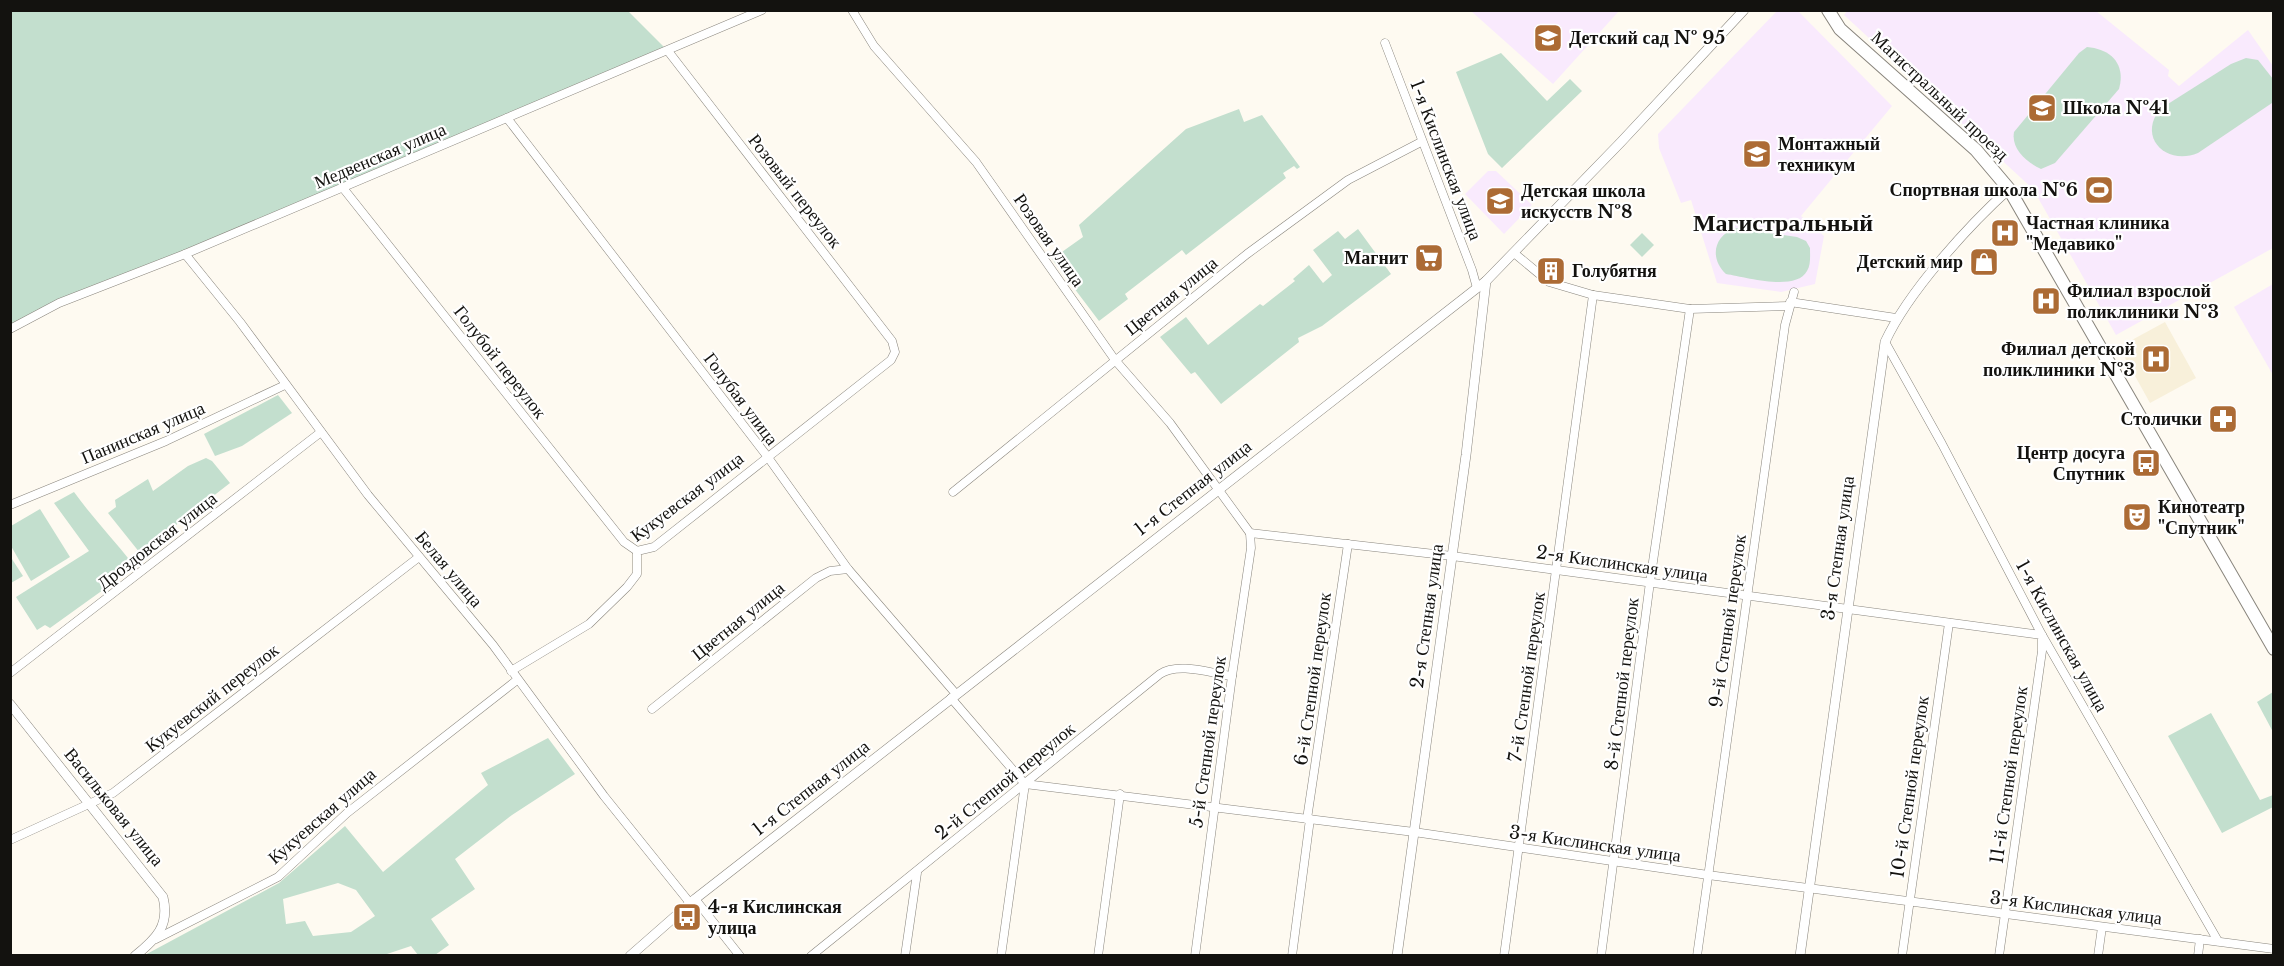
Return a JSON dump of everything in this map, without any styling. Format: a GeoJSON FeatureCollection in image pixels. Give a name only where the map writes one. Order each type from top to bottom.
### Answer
{"type":"FeatureCollection","features":[{"type":"Feature","properties":{"kind":"main road","name":"Магистральный проезд"},"geometry":{"type":"LineString","coordinates":[[1828,10],[1840,29],[1976,150],[2009,189],[2272,644]]}},
{"type":"Feature","properties":{"kind":"street","name":"Медвенская улица"},"geometry":{"type":"LineString","coordinates":[[10,329],[60,303],[185,254],[762,10]]}},
{"type":"Feature","properties":{"kind":"street","name":"Розовая улица"},"geometry":{"type":"LineString","coordinates":[[852,10],[874,46],[976,162],[1115,360],[1170,423],[1218,490]]}},
{"type":"Feature","properties":{"kind":"street","name":"1-я Степная улица"},"geometry":{"type":"LineString","coordinates":[[630,956],[693,902],[954,696],[1486,281],[1744,10]]}},
{"type":"Feature","properties":{"kind":"street","name":"1-я Кислинская улица"},"geometry":{"type":"LineString","coordinates":[[1385,43],[1477,288]]}},
{"type":"Feature","properties":{"kind":"street","name":"Розовый переулок"},"geometry":{"type":"LineString","coordinates":[[668,51],[892,341],[895,352]]}},
{"type":"Feature","properties":{"kind":"street","name":"Голубая улица"},"geometry":{"type":"LineString","coordinates":[[507,118],[767,456],[848,569],[954,696]]}},
{"type":"Feature","properties":{"kind":"street","name":"Цветная улица"},"geometry":{"type":"LineString","coordinates":[[952,492],[1247,254],[1348,180],[1421,142]]}},
{"type":"Feature","properties":{"kind":"street","name":"Голубой переулок"},"geometry":{"type":"LineString","coordinates":[[343,188],[624,542],[638,551]]}},
{"type":"Feature","properties":{"kind":"street","name":"3-я Степная улица"},"geometry":{"type":"LineString","coordinates":[[1800,956],[1846,609],[1885,342],[1896,318],[1982,216],[2009,189]]}},
{"type":"Feature","properties":{"kind":"street"},"geometry":{"type":"LineString","coordinates":[[1515,253],[1549,282],[1593,295],[1690,309],[1790,304],[1896,318]]}},
{"type":"Feature","properties":{"kind":"street","name":"Белая улица"},"geometry":{"type":"LineString","coordinates":[[185,254],[240,322],[321,432],[471,618],[604,796],[693,902]]}},
{"type":"Feature","properties":{"kind":"street","name":"2-я Степная улица"},"geometry":{"type":"LineString","coordinates":[[1397,956],[1452,556],[1486,281]]}},
{"type":"Feature","properties":{"kind":"street","name":"9-й Степной переулок"},"geometry":{"type":"LineString","coordinates":[[1697,956],[1746,597],[1790,304],[1794,292]]}},
{"type":"Feature","properties":{"kind":"street","name":"7-й Степной переулок"},"geometry":{"type":"LineString","coordinates":[[1504,956],[1593,295]]}},
{"type":"Feature","properties":{"kind":"street","name":"8-й Степной переулок"},"geometry":{"type":"LineString","coordinates":[[1601,956],[1650,582],[1690,309]]}},
{"type":"Feature","properties":{"kind":"street","name":"1-я Кислинская улица"},"geometry":{"type":"LineString","coordinates":[[1885,342],[1942,444],[2042,635],[2218,941]]}},
{"type":"Feature","properties":{"kind":"street","name":"Кукуевская улица"},"geometry":{"type":"LineString","coordinates":[[511,671],[546,647],[565,639],[597,616],[637,574],[638,551],[654,547],[891,360],[895,352]]}},
{"type":"Feature","properties":{"kind":"street","name":"Панинская улица"},"geometry":{"type":"LineString","coordinates":[[10,505],[166,441],[285,385]]}},
{"type":"Feature","properties":{"kind":"street","name":"Дроздовская улица"},"geometry":{"type":"LineString","coordinates":[[10,673],[321,432]]}},
{"type":"Feature","properties":{"kind":"street"},"geometry":{"type":"LineString","coordinates":[[1218,490],[1250,533]]}},
{"type":"Feature","properties":{"kind":"street","name":"2-я Кислинская улица"},"geometry":{"type":"LineString","coordinates":[[1250,533],[1452,556],[1746,597],[2029,631],[2042,635]]}},
{"type":"Feature","properties":{"kind":"street","name":"5-й Степной переулок"},"geometry":{"type":"LineString","coordinates":[[1195,956],[1251,548],[1250,533]]}},
{"type":"Feature","properties":{"kind":"street","name":"6-й Степной переулок"},"geometry":{"type":"LineString","coordinates":[[1292,956],[1348,544]]}},
{"type":"Feature","properties":{"kind":"street","name":"Кукуевский переулок"},"geometry":{"type":"LineString","coordinates":[[10,840],[113,793],[419,556]]}},
{"type":"Feature","properties":{"kind":"street","name":"Цветная улица"},"geometry":{"type":"LineString","coordinates":[[652,709],[816,578],[830,571],[848,569]]}},
{"type":"Feature","properties":{"kind":"street","name":"10-й Степной переулок"},"geometry":{"type":"LineString","coordinates":[[1902,956],[1949,623]]}},
{"type":"Feature","properties":{"kind":"street","name":"11-й Степной переулок"},"geometry":{"type":"LineString","coordinates":[[1999,956],[2042,651],[2042,635]]}},
{"type":"Feature","properties":{"kind":"street","name":"2-й Степной переулок"},"geometry":{"type":"LineString","coordinates":[[811,956],[917,873],[1167,669],[1232,676]]}},
{"type":"Feature","properties":{"kind":"street","name":"Кукуевская улица"},"geometry":{"type":"LineString","coordinates":[[135,956],[156,939],[278,877],[347,813],[518,680]]}},
{"type":"Feature","properties":{"kind":"street"},"geometry":{"type":"LineString","coordinates":[[954,696],[1025,784],[1001,956]]}},
{"type":"Feature","properties":{"kind":"street","name":"Васильковая улица"},"geometry":{"type":"LineString","coordinates":[[10,704],[163,897],[165,917],[156,939]]}},
{"type":"Feature","properties":{"kind":"street","name":"3-я Кислинская улица"},"geometry":{"type":"LineString","coordinates":[[1025,784],[1414,832],[1810,889],[2274,948]]}},
{"type":"Feature","properties":{"kind":"street"},"geometry":{"type":"LineString","coordinates":[[1098,956],[1120,794]]}},
{"type":"Feature","properties":{"kind":"street"},"geometry":{"type":"LineString","coordinates":[[905,956],[917,873]]}},
{"type":"Feature","properties":{"kind":"street"},"geometry":{"type":"LineString","coordinates":[[693,902],[740,956]]}},
{"type":"Feature","properties":{"kind":"street"},"geometry":{"type":"LineString","coordinates":[[2098,956],[2102,927]]}},
{"type":"Feature","properties":{"kind":"street"},"geometry":{"type":"LineString","coordinates":[[2198,956],[2200,939]]}},
{"type":"Feature","properties":{"kind":"shaded area"},"geometry":{"type":"Polygon","coordinates":[[[1848,10],[2096,11],[2169,70],[2168,76],[2179,86],[2248,30],[2273,66],[2273,248],[2116,335],[2033,189],[1844,15],[1848,10]]]}},
{"type":"Feature","properties":{"kind":"shaded area","name":"Детский сад № 95"},"geometry":{"type":"Polygon","coordinates":[[[1471,11],[1619,11],[1553,84],[1471,11]]]}},
{"type":"Feature","properties":{"kind":"shaded area","name":"Монтажный техникум"},"geometry":{"type":"Polygon","coordinates":[[[1777,11],[1798,11],[1892,106],[1801,216],[1824,236],[1815,284],[1781,292],[1717,283],[1691,200],[1681,203],[1659,148],[1658,134],[1777,11]]]}},
{"type":"Feature","properties":{"kind":"shaded area","name":"Детская школа искусств №8"},"geometry":{"type":"Polygon","coordinates":[[[1488,171],[1496,171],[1532,205],[1504,234],[1465,194],[1488,171]]]}},
{"type":"Feature","properties":{"kind":"shaded area"},"geometry":{"type":"Polygon","coordinates":[[[2273,284],[2273,375],[2234,307],[2273,284]]]}},
{"type":"Feature","properties":{"kind":"shaded area","name":"Филиал детской поликлиники №3"},"geometry":{"type":"Polygon","coordinates":[[[2165,322],[2196,378],[2150,403],[2119,347],[2165,322]]]}},
{"type":"Feature","properties":{"kind":"green space"},"geometry":{"type":"Polygon","coordinates":[[[11,11],[628,11],[668,51],[11,325],[11,11]]]}},
{"type":"Feature","properties":{"kind":"green space"},"geometry":{"type":"Polygon","coordinates":[[[2087,47],[2103,51],[2115,59],[2120,72],[2119,89],[2055,163],[2041,169],[2030,163],[2017,149],[2014,132],[2079,53],[2087,47]]]}},
{"type":"Feature","properties":{"kind":"green space"},"geometry":{"type":"Polygon","coordinates":[[[1501,53],[1547,101],[1570,79],[1582,91],[1502,168],[1488,154],[1456,72],[1501,53]]]}},
{"type":"Feature","properties":{"kind":"green space"},"geometry":{"type":"Polygon","coordinates":[[[2246,58],[2258,60],[2273,79],[2272,103],[2198,153],[2176,156],[2159,147],[2152,130],[2160,109],[2231,64],[2246,58]]]}},
{"type":"Feature","properties":{"kind":"green space"},"geometry":{"type":"Polygon","coordinates":[[[1239,109],[1244,122],[1262,115],[1300,167],[1297,169],[1294,166],[1283,173],[1286,178],[1186,255],[1182,250],[1125,294],[1128,299],[1099,321],[1052,259],[1083,237],[1079,225],[1186,129],[1239,109]]]}},
{"type":"Feature","properties":{"kind":"green space"},"geometry":{"type":"Polygon","coordinates":[[[1735,228],[1797,237],[1806,241],[1810,248],[1810,263],[1807,271],[1792,281],[1782,282],[1726,274],[1717,261],[1716,248],[1722,236],[1735,228]]]}},
{"type":"Feature","properties":{"kind":"green space"},"geometry":{"type":"Polygon","coordinates":[[[1358,229],[1391,274],[1322,326],[1298,338],[1299,342],[1221,404],[1195,372],[1191,374],[1160,337],[1186,317],[1208,345],[1260,304],[1263,306],[1295,281],[1293,279],[1309,265],[1323,283],[1332,275],[1313,250],[1338,231],[1345,239],[1358,229]]]}},
{"type":"Feature","properties":{"kind":"green space"},"geometry":{"type":"Polygon","coordinates":[[[1642,233],[1654,245],[1642,257],[1630,245],[1642,233]]]}},
{"type":"Feature","properties":{"kind":"green space"},"geometry":{"type":"Polygon","coordinates":[[[278,395],[292,413],[242,446],[215,456],[204,434],[278,395]]]}},
{"type":"Feature","properties":{"kind":"green space"},"geometry":{"type":"Polygon","coordinates":[[[206,458],[212,461],[230,483],[140,553],[108,513],[116,507],[115,500],[148,479],[153,491],[188,466],[206,458]]]}},
{"type":"Feature","properties":{"kind":"green space"},"geometry":{"type":"Polygon","coordinates":[[[74,492],[132,563],[121,577],[50,628],[45,625],[37,630],[16,597],[89,551],[54,503],[74,492]]]}},
{"type":"Feature","properties":{"kind":"green space"},"geometry":{"type":"Polygon","coordinates":[[[40,509],[70,557],[31,581],[11,546],[11,526],[40,509]]]}},
{"type":"Feature","properties":{"kind":"green space"},"geometry":{"type":"Polygon","coordinates":[[[10,556],[23,576],[11,583],[10,583],[10,556]]]}},
{"type":"Feature","properties":{"kind":"green space"},"geometry":{"type":"Polygon","coordinates":[[[2273,692],[2273,732],[2257,702],[2273,692]]]}},
{"type":"Feature","properties":{"kind":"green space"},"geometry":{"type":"Polygon","coordinates":[[[2211,713],[2260,800],[2273,795],[2273,807],[2222,833],[2168,736],[2211,713]]]}},
{"type":"Feature","properties":{"kind":"green space"},"geometry":{"type":"Polygon","coordinates":[[[548,738],[575,774],[512,815],[455,859],[475,889],[431,919],[449,945],[435,955],[418,955],[411,946],[381,956],[143,956],[279,883],[345,826],[383,872],[488,785],[481,773],[548,738]],[[338,883],[283,899],[286,924],[305,921],[313,936],[351,932],[375,916],[356,890],[338,883]]]}},
{"type":"Feature","properties":{"kind":"place","name":"Детский сад № 95"},"geometry":{"type":"Point","coordinates":[1548,38]}},
{"type":"Feature","properties":{"kind":"place","name":"Школа №41"},"geometry":{"type":"Point","coordinates":[2042,108]}},
{"type":"Feature","properties":{"kind":"place","name":"Монтажный техникум"},"geometry":{"type":"Point","coordinates":[1757,154]}},
{"type":"Feature","properties":{"kind":"place","name":"Спортвная школа №6"},"geometry":{"type":"Point","coordinates":[2099,190]}},
{"type":"Feature","properties":{"kind":"place","name":"Детская школа искусств №8"},"geometry":{"type":"Point","coordinates":[1500,201]}},
{"type":"Feature","properties":{"kind":"place","name":"Частная клиника \"Медавико\""},"geometry":{"type":"Point","coordinates":[2005,233]}},
{"type":"Feature","properties":{"kind":"place","name":"Магнит"},"geometry":{"type":"Point","coordinates":[1429,258]}},
{"type":"Feature","properties":{"kind":"place","name":"Детский мир"},"geometry":{"type":"Point","coordinates":[1984,262]}},
{"type":"Feature","properties":{"kind":"place","name":"Голубятня"},"geometry":{"type":"Point","coordinates":[1551,271]}},
{"type":"Feature","properties":{"kind":"place","name":"Филиал взрослой поликлиники №3"},"geometry":{"type":"Point","coordinates":[2046,301]}},
{"type":"Feature","properties":{"kind":"place","name":"Филиал детской поликлиники №3"},"geometry":{"type":"Point","coordinates":[2156,359]}},
{"type":"Feature","properties":{"kind":"place","name":"Столички"},"geometry":{"type":"Point","coordinates":[2223,419]}},
{"type":"Feature","properties":{"kind":"place","name":"Центр досуга Спутник"},"geometry":{"type":"Point","coordinates":[2146,463]}},
{"type":"Feature","properties":{"kind":"place","name":"Кинотеатр \"Спутник\""},"geometry":{"type":"Point","coordinates":[2137,517]}},
{"type":"Feature","properties":{"kind":"place","name":"4-я Кислинская улица"},"geometry":{"type":"Point","coordinates":[687,917]}},
{"type":"Feature","properties":{"kind":"district","name":"Магистральный"},"geometry":{"type":"Point","coordinates":[1783,222]}}]}
